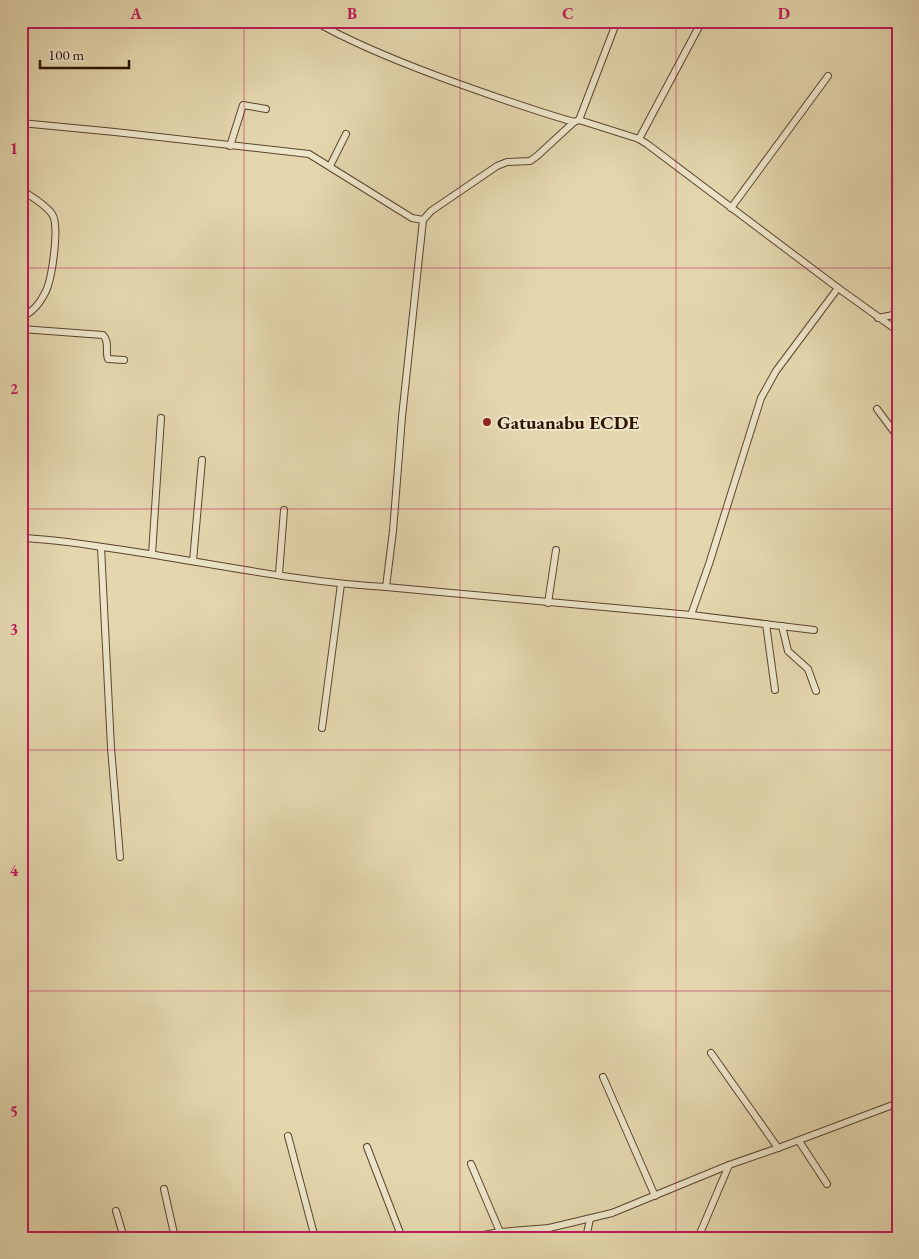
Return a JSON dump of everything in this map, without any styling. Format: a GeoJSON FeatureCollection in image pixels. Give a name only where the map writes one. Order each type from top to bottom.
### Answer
{"type":"FeatureCollection","features":[{"type":"Feature","properties":{"kind":"street"},"geometry":{"type":"LineString","coordinates":[[314,21],[338,35],[408,65],[514,104],[639,139],[898,331]]}},
{"type":"Feature","properties":{"kind":"street"},"geometry":{"type":"LineString","coordinates":[[386,587],[393,531],[402,411],[423,220],[432,211],[497,166],[507,162],[530,161],[576,121],[617,21]]}},
{"type":"Feature","properties":{"kind":"street"},"geometry":{"type":"LineString","coordinates":[[639,139],[702,21]]}},
{"type":"Feature","properties":{"kind":"street"},"geometry":{"type":"LineString","coordinates":[[731,208],[828,76]]}},
{"type":"Feature","properties":{"kind":"street"},"geometry":{"type":"LineString","coordinates":[[230,146],[243,105],[266,110]]}},
{"type":"Feature","properties":{"kind":"street"},"geometry":{"type":"LineString","coordinates":[[21,123],[309,154],[412,218],[423,220]]}},
{"type":"Feature","properties":{"kind":"street"},"geometry":{"type":"LineString","coordinates":[[330,166],[346,134]]}},
{"type":"Feature","properties":{"kind":"street"},"geometry":{"type":"LineString","coordinates":[[21,190],[52,214],[55,222],[50,282],[41,300],[34,308],[21,317]]}},
{"type":"Feature","properties":{"kind":"street"},"geometry":{"type":"LineString","coordinates":[[691,615],[709,564],[760,398],[776,371],[838,288]]}},
{"type":"Feature","properties":{"kind":"street"},"geometry":{"type":"LineString","coordinates":[[878,318],[898,314]]}},
{"type":"Feature","properties":{"kind":"street"},"geometry":{"type":"LineString","coordinates":[[21,329],[103,335],[107,339],[108,359],[124,360]]}},
{"type":"Feature","properties":{"kind":"street"},"geometry":{"type":"LineString","coordinates":[[876,410],[898,437]]}},
{"type":"Feature","properties":{"kind":"street"},"geometry":{"type":"LineString","coordinates":[[152,554],[161,418]]}},
{"type":"Feature","properties":{"kind":"street"},"geometry":{"type":"LineString","coordinates":[[193,560],[202,460]]}},
{"type":"Feature","properties":{"kind":"street"},"geometry":{"type":"LineString","coordinates":[[279,574],[284,510]]}},
{"type":"Feature","properties":{"kind":"street"},"geometry":{"type":"LineString","coordinates":[[21,538],[42,538],[341,584],[691,615],[814,630]]}},
{"type":"Feature","properties":{"kind":"street"},"geometry":{"type":"LineString","coordinates":[[101,547],[111,748],[120,857]]}},
{"type":"Feature","properties":{"kind":"street"},"geometry":{"type":"LineString","coordinates":[[548,603],[556,550]]}},
{"type":"Feature","properties":{"kind":"street"},"geometry":{"type":"LineString","coordinates":[[322,728],[341,584]]}},
{"type":"Feature","properties":{"kind":"street"},"geometry":{"type":"LineString","coordinates":[[766,624],[775,690]]}},
{"type":"Feature","properties":{"kind":"street"},"geometry":{"type":"LineString","coordinates":[[782,626],[788,651],[808,669],[816,691]]}},
{"type":"Feature","properties":{"kind":"street"},"geometry":{"type":"LineString","coordinates":[[711,1053],[778,1148]]}},
{"type":"Feature","properties":{"kind":"street"},"geometry":{"type":"LineString","coordinates":[[603,1077],[655,1196]]}},
{"type":"Feature","properties":{"kind":"street"},"geometry":{"type":"LineString","coordinates":[[467,1238],[500,1232],[549,1228],[612,1213],[729,1165],[898,1103]]}},
{"type":"Feature","properties":{"kind":"street"},"geometry":{"type":"LineString","coordinates":[[288,1136],[316,1238]]}},
{"type":"Feature","properties":{"kind":"street"},"geometry":{"type":"LineString","coordinates":[[799,1140],[827,1184]]}},
{"type":"Feature","properties":{"kind":"street"},"geometry":{"type":"LineString","coordinates":[[366,1148],[402,1238]]}},
{"type":"Feature","properties":{"kind":"street"},"geometry":{"type":"LineString","coordinates":[[471,1164],[500,1232]]}},
{"type":"Feature","properties":{"kind":"street"},"geometry":{"type":"LineString","coordinates":[[698,1238],[729,1165]]}},
{"type":"Feature","properties":{"kind":"street"},"geometry":{"type":"LineString","coordinates":[[164,1189],[175,1238]]}},
{"type":"Feature","properties":{"kind":"street"},"geometry":{"type":"LineString","coordinates":[[116,1211],[124,1238]]}},
{"type":"Feature","properties":{"kind":"street"},"geometry":{"type":"LineString","coordinates":[[586,1238],[590,1219]]}},
{"type":"Feature","properties":{"kind":"street"},"geometry":{"type":"LineString","coordinates":[[544,1238],[549,1228]]}},
{"type":"Feature","properties":{"kind":"place","name":"Gatuanabu ECDE"},"geometry":{"type":"Point","coordinates":[487,422]}}]}
